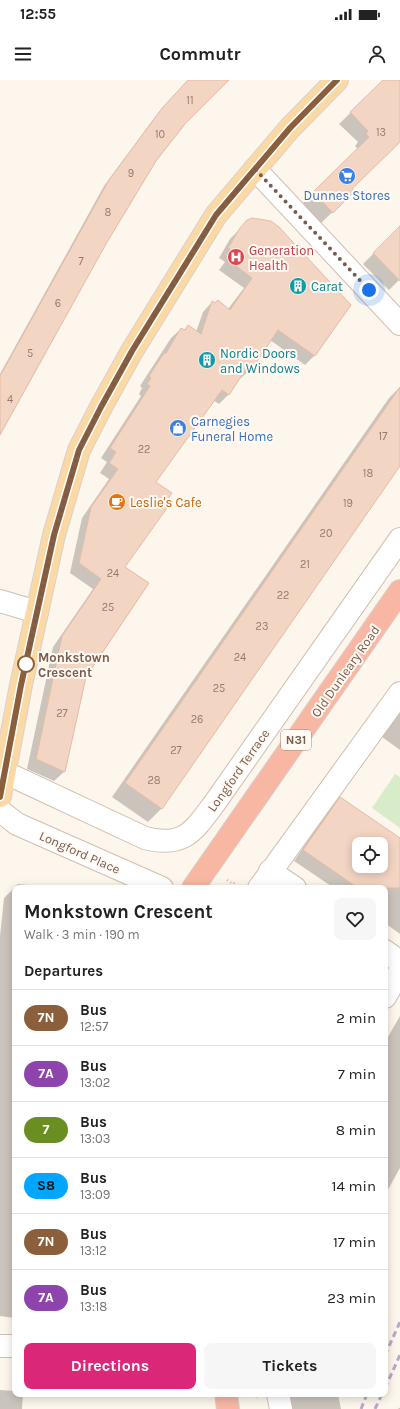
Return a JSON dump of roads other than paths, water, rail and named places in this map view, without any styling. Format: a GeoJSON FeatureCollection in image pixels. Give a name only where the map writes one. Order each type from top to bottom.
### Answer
{"type":"FeatureCollection","features":[{"type":"Feature","properties":{"kind":"highway","name":"Old Dunleary Road"},"geometry":{"type":"LineString","coordinates":[[195,885],[400,591]]}},
{"type":"Feature","properties":{"kind":"highway"},"geometry":{"type":"LineString","coordinates":[[226,1397],[228,1409]]}},
{"type":"Feature","properties":{"kind":"main road"},"geometry":{"type":"LineString","coordinates":[[0,796],[54,535],[79,450],[122,369],[216,215],[290,128],[337,80]]}},
{"type":"Feature","properties":{"kind":"street"},"geometry":{"type":"LineString","coordinates":[[255,169],[400,324]]}},
{"type":"Feature","properties":{"kind":"street","name":"Longford Terrace"},"geometry":{"type":"LineString","coordinates":[[4,772],[145,838],[161,842],[181,839],[198,826],[400,539]]}},
{"type":"Feature","properties":{"kind":"street"},"geometry":{"type":"LineString","coordinates":[[0,601],[37,612]]}},
{"type":"Feature","properties":{"kind":"street"},"geometry":{"type":"LineString","coordinates":[[285,885],[265,879],[400,693]]}},
{"type":"Feature","properties":{"kind":"street","name":"Longford Place"},"geometry":{"type":"LineString","coordinates":[[0,811],[17,824],[155,885]]}},
{"type":"Feature","properties":{"kind":"street"},"geometry":{"type":"LineString","coordinates":[[388,953],[400,962]]}},
{"type":"Feature","properties":{"kind":"street"},"geometry":{"type":"LineString","coordinates":[[388,992],[400,970]]}},
{"type":"Feature","properties":{"kind":"street"},"geometry":{"type":"LineString","coordinates":[[0,1346],[12,1346]]}},
{"type":"Feature","properties":{"kind":"street"},"geometry":{"type":"LineString","coordinates":[[279,1397],[281,1409]]}},
{"type":"Feature","properties":{"kind":"railway"},"geometry":{"type":"LineString","coordinates":[[388,1348],[400,1322]]}},
{"type":"Feature","properties":{"kind":"railway"},"geometry":{"type":"LineString","coordinates":[[388,1381],[400,1355]]}},
{"type":"Feature","properties":{"kind":"railway"},"geometry":{"type":"LineString","coordinates":[[361,1409],[366,1397]]}},
{"type":"Feature","properties":{"kind":"railway"},"geometry":{"type":"LineString","coordinates":[[375,1409],[381,1397]]}},
{"type":"Feature","properties":{"kind":"place","name":"Dunnes Stores"},"geometry":{"type":"Point","coordinates":[347,176]}},
{"type":"Feature","properties":{"kind":"place","name":"Generation Health"},"geometry":{"type":"Point","coordinates":[236,257]}},
{"type":"Feature","properties":{"kind":"place","name":"Carat"},"geometry":{"type":"Point","coordinates":[298,286]}},
{"type":"Feature","properties":{"kind":"place","name":"Nordic Doors and Windows"},"geometry":{"type":"Point","coordinates":[207,360]}},
{"type":"Feature","properties":{"kind":"place","name":"Carnegies Funeral Home"},"geometry":{"type":"Point","coordinates":[178,428]}},
{"type":"Feature","properties":{"kind":"place","name":"Leslie's Cafe"},"geometry":{"type":"Point","coordinates":[117,502]}},
{"type":"Feature","properties":{"kind":"place","name":"Monkstown Crescent"},"geometry":{"type":"Point","coordinates":[26,664]}}]}
